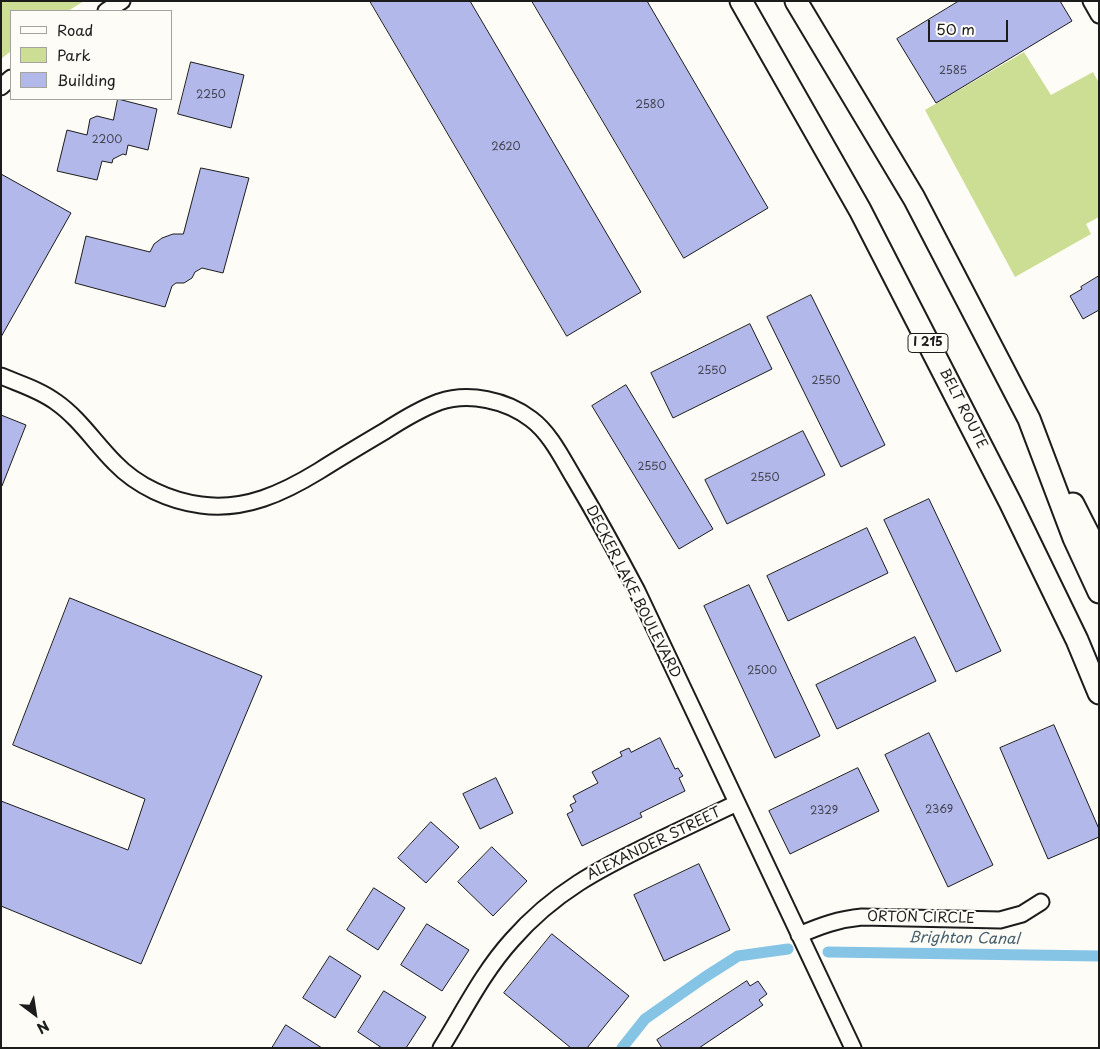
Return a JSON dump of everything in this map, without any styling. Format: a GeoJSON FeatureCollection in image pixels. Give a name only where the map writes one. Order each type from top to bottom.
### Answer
{"type":"FeatureCollection","features":[{"type":"Feature","properties":{"kind":"highway","name":"BELT ROUTE"},"geometry":{"type":"LineString","coordinates":[[741,1],[865,219],[1014,511],[1077,640],[1099,693]]}},
{"type":"Feature","properties":{"kind":"highway"},"geometry":{"type":"LineString","coordinates":[[796,1],[914,198],[1099,555]]}},
{"type":"Feature","properties":{"kind":"highway"},"geometry":{"type":"LineString","coordinates":[[1029,419],[1074,538],[1099,592]]}},
{"type":"Feature","properties":{"kind":"street"},"geometry":{"type":"LineString","coordinates":[[108,10],[122,1]]}},
{"type":"Feature","properties":{"kind":"street"},"geometry":{"type":"LineString","coordinates":[[1091,1],[1099,15]]}},
{"type":"Feature","properties":{"kind":"street","name":"DECKER LAKE BOULEVARD"},"geometry":{"type":"LineString","coordinates":[[1,376],[57,402],[75,418],[116,465],[131,478],[169,498],[202,506],[238,505],[271,496],[296,485],[410,416],[440,402],[457,398],[480,398],[504,404],[533,420],[550,439],[608,536],[637,592],[853,1048]]}},
{"type":"Feature","properties":{"kind":"street","name":"ALEXANDER STREET"},"geometry":{"type":"LineString","coordinates":[[441,1048],[480,983],[502,952],[512,939],[546,906],[589,875],[738,803]]}},
{"type":"Feature","properties":{"kind":"street","name":"ORTON CIRCLE"},"geometry":{"type":"LineString","coordinates":[[799,935],[845,918],[1000,920],[1022,914],[1041,902]]}},
{"type":"Feature","properties":{"kind":"green space"},"geometry":{"type":"Polygon","coordinates":[[[1,1],[84,1],[70,10],[10,10],[10,52],[1,59],[1,1]]]}},
{"type":"Feature","properties":{"kind":"green space"},"geometry":{"type":"Polygon","coordinates":[[[1024,52],[1051,95],[1093,72],[1099,83],[1099,217],[1086,224],[1091,234],[1015,277],[925,110],[1024,52]]]}},
{"type":"Feature","properties":{"kind":"building"},"geometry":{"type":"Polygon","coordinates":[[[370,1],[470,1],[641,292],[567,336],[370,1]]]}},
{"type":"Feature","properties":{"kind":"building"},"geometry":{"type":"Polygon","coordinates":[[[532,1],[647,1],[768,208],[684,258],[532,1]]]}},
{"type":"Feature","properties":{"kind":"building"},"geometry":{"type":"Polygon","coordinates":[[[959,1],[1060,1],[1072,21],[936,103],[897,39],[959,1]]]}},
{"type":"Feature","properties":{"kind":"building"},"geometry":{"type":"Polygon","coordinates":[[[191,62],[244,75],[231,128],[178,114],[191,62]]]}},
{"type":"Feature","properties":{"kind":"building"},"geometry":{"type":"Polygon","coordinates":[[[118,100],[157,109],[148,150],[128,145],[126,155],[123,154],[113,159],[112,163],[102,161],[97,180],[57,171],[67,130],[87,135],[90,119],[97,116],[113,120],[118,100]]]}},
{"type":"Feature","properties":{"kind":"building"},"geometry":{"type":"Polygon","coordinates":[[[201,168],[249,178],[223,273],[202,268],[184,283],[176,283],[172,286],[165,307],[75,283],[86,236],[150,252],[154,244],[162,238],[173,234],[183,234],[201,168]]]}},
{"type":"Feature","properties":{"kind":"building"},"geometry":{"type":"Polygon","coordinates":[[[1,174],[71,213],[1,337],[1,174]]]}},
{"type":"Feature","properties":{"kind":"building"},"geometry":{"type":"Polygon","coordinates":[[[1099,276],[1099,310],[1083,319],[1070,296],[1099,276]]]}},
{"type":"Feature","properties":{"kind":"building"},"geometry":{"type":"Polygon","coordinates":[[[811,295],[885,445],[841,467],[767,317],[811,295]]]}},
{"type":"Feature","properties":{"kind":"building"},"geometry":{"type":"Polygon","coordinates":[[[750,324],[772,369],[673,418],[651,373],[750,324]]]}},
{"type":"Feature","properties":{"kind":"building"},"geometry":{"type":"Polygon","coordinates":[[[626,385],[713,529],[679,549],[592,406],[626,385]]]}},
{"type":"Feature","properties":{"kind":"building"},"geometry":{"type":"Polygon","coordinates":[[[1,415],[26,425],[2,486],[1,486],[1,415]]]}},
{"type":"Feature","properties":{"kind":"building"},"geometry":{"type":"Polygon","coordinates":[[[803,431],[825,475],[727,524],[705,480],[803,431]]]}},
{"type":"Feature","properties":{"kind":"building"},"geometry":{"type":"Polygon","coordinates":[[[929,499],[1001,651],[956,672],[884,520],[929,499]]]}},
{"type":"Feature","properties":{"kind":"building"},"geometry":{"type":"Polygon","coordinates":[[[867,528],[888,573],[788,621],[767,576],[867,528]]]}},
{"type":"Feature","properties":{"kind":"building"},"geometry":{"type":"Polygon","coordinates":[[[749,585],[820,736],[775,758],[704,606],[749,585]]]}},
{"type":"Feature","properties":{"kind":"building"},"geometry":{"type":"Polygon","coordinates":[[[70,598],[262,676],[141,964],[1,906],[1,801],[128,850],[145,799],[13,745],[70,598]]]}},
{"type":"Feature","properties":{"kind":"building"},"geometry":{"type":"Polygon","coordinates":[[[915,637],[936,681],[837,729],[816,685],[915,637]]]}},
{"type":"Feature","properties":{"kind":"building"},"geometry":{"type":"Polygon","coordinates":[[[1054,725],[1099,829],[1099,837],[1048,859],[1000,748],[1054,725]]]}},
{"type":"Feature","properties":{"kind":"building"},"geometry":{"type":"Polygon","coordinates":[[[929,733],[993,865],[948,887],[885,755],[929,733]]]}},
{"type":"Feature","properties":{"kind":"building"},"geometry":{"type":"Polygon","coordinates":[[[660,738],[675,769],[678,768],[683,776],[679,778],[685,791],[640,813],[642,817],[582,846],[567,814],[573,811],[570,805],[576,802],[573,796],[598,783],[592,772],[622,756],[620,752],[629,748],[631,752],[660,738]]]}},
{"type":"Feature","properties":{"kind":"building"},"geometry":{"type":"Polygon","coordinates":[[[858,768],[879,811],[790,854],[769,811],[858,768]]]}},
{"type":"Feature","properties":{"kind":"building"},"geometry":{"type":"Polygon","coordinates":[[[496,778],[513,813],[480,829],[463,794],[496,778]]]}},
{"type":"Feature","properties":{"kind":"building"},"geometry":{"type":"Polygon","coordinates":[[[431,822],[459,847],[426,883],[398,858],[431,822]]]}},
{"type":"Feature","properties":{"kind":"building"},"geometry":{"type":"Polygon","coordinates":[[[492,847],[527,881],[493,916],[458,882],[492,847]]]}},
{"type":"Feature","properties":{"kind":"building"},"geometry":{"type":"Polygon","coordinates":[[[699,864],[730,930],[664,961],[634,895],[699,864]]]}},
{"type":"Feature","properties":{"kind":"building"},"geometry":{"type":"Polygon","coordinates":[[[374,888],[405,908],[378,950],[347,930],[374,888]]]}},
{"type":"Feature","properties":{"kind":"building"},"geometry":{"type":"Polygon","coordinates":[[[427,924],[469,950],[442,991],[401,965],[427,924]]]}},
{"type":"Feature","properties":{"kind":"building"},"geometry":{"type":"Polygon","coordinates":[[[552,934],[629,996],[587,1048],[571,1048],[504,993],[552,934]]]}},
{"type":"Feature","properties":{"kind":"building"},"geometry":{"type":"Polygon","coordinates":[[[330,956],[361,976],[335,1018],[303,998],[330,956]]]}},
{"type":"Feature","properties":{"kind":"building"},"geometry":{"type":"Polygon","coordinates":[[[747,981],[750,986],[758,981],[767,994],[759,1000],[763,1005],[699,1048],[662,1048],[657,1040],[747,981]]]}},
{"type":"Feature","properties":{"kind":"building"},"geometry":{"type":"Polygon","coordinates":[[[384,991],[426,1017],[406,1048],[382,1048],[358,1032],[384,991]]]}},
{"type":"Feature","properties":{"kind":"building"},"geometry":{"type":"Polygon","coordinates":[[[286,1025],[322,1048],[272,1048],[286,1025]]]}},
{"type":"Feature","properties":{"kind":"waterway","name":"Brighton Canal"},"geometry":{"type":"LineString","coordinates":[[622,1048],[645,1019],[738,956],[788,949]]}},
{"type":"Feature","properties":{"kind":"waterway","name":"Brighton Canal"},"geometry":{"type":"LineString","coordinates":[[828,952],[1099,956]]}}]}
